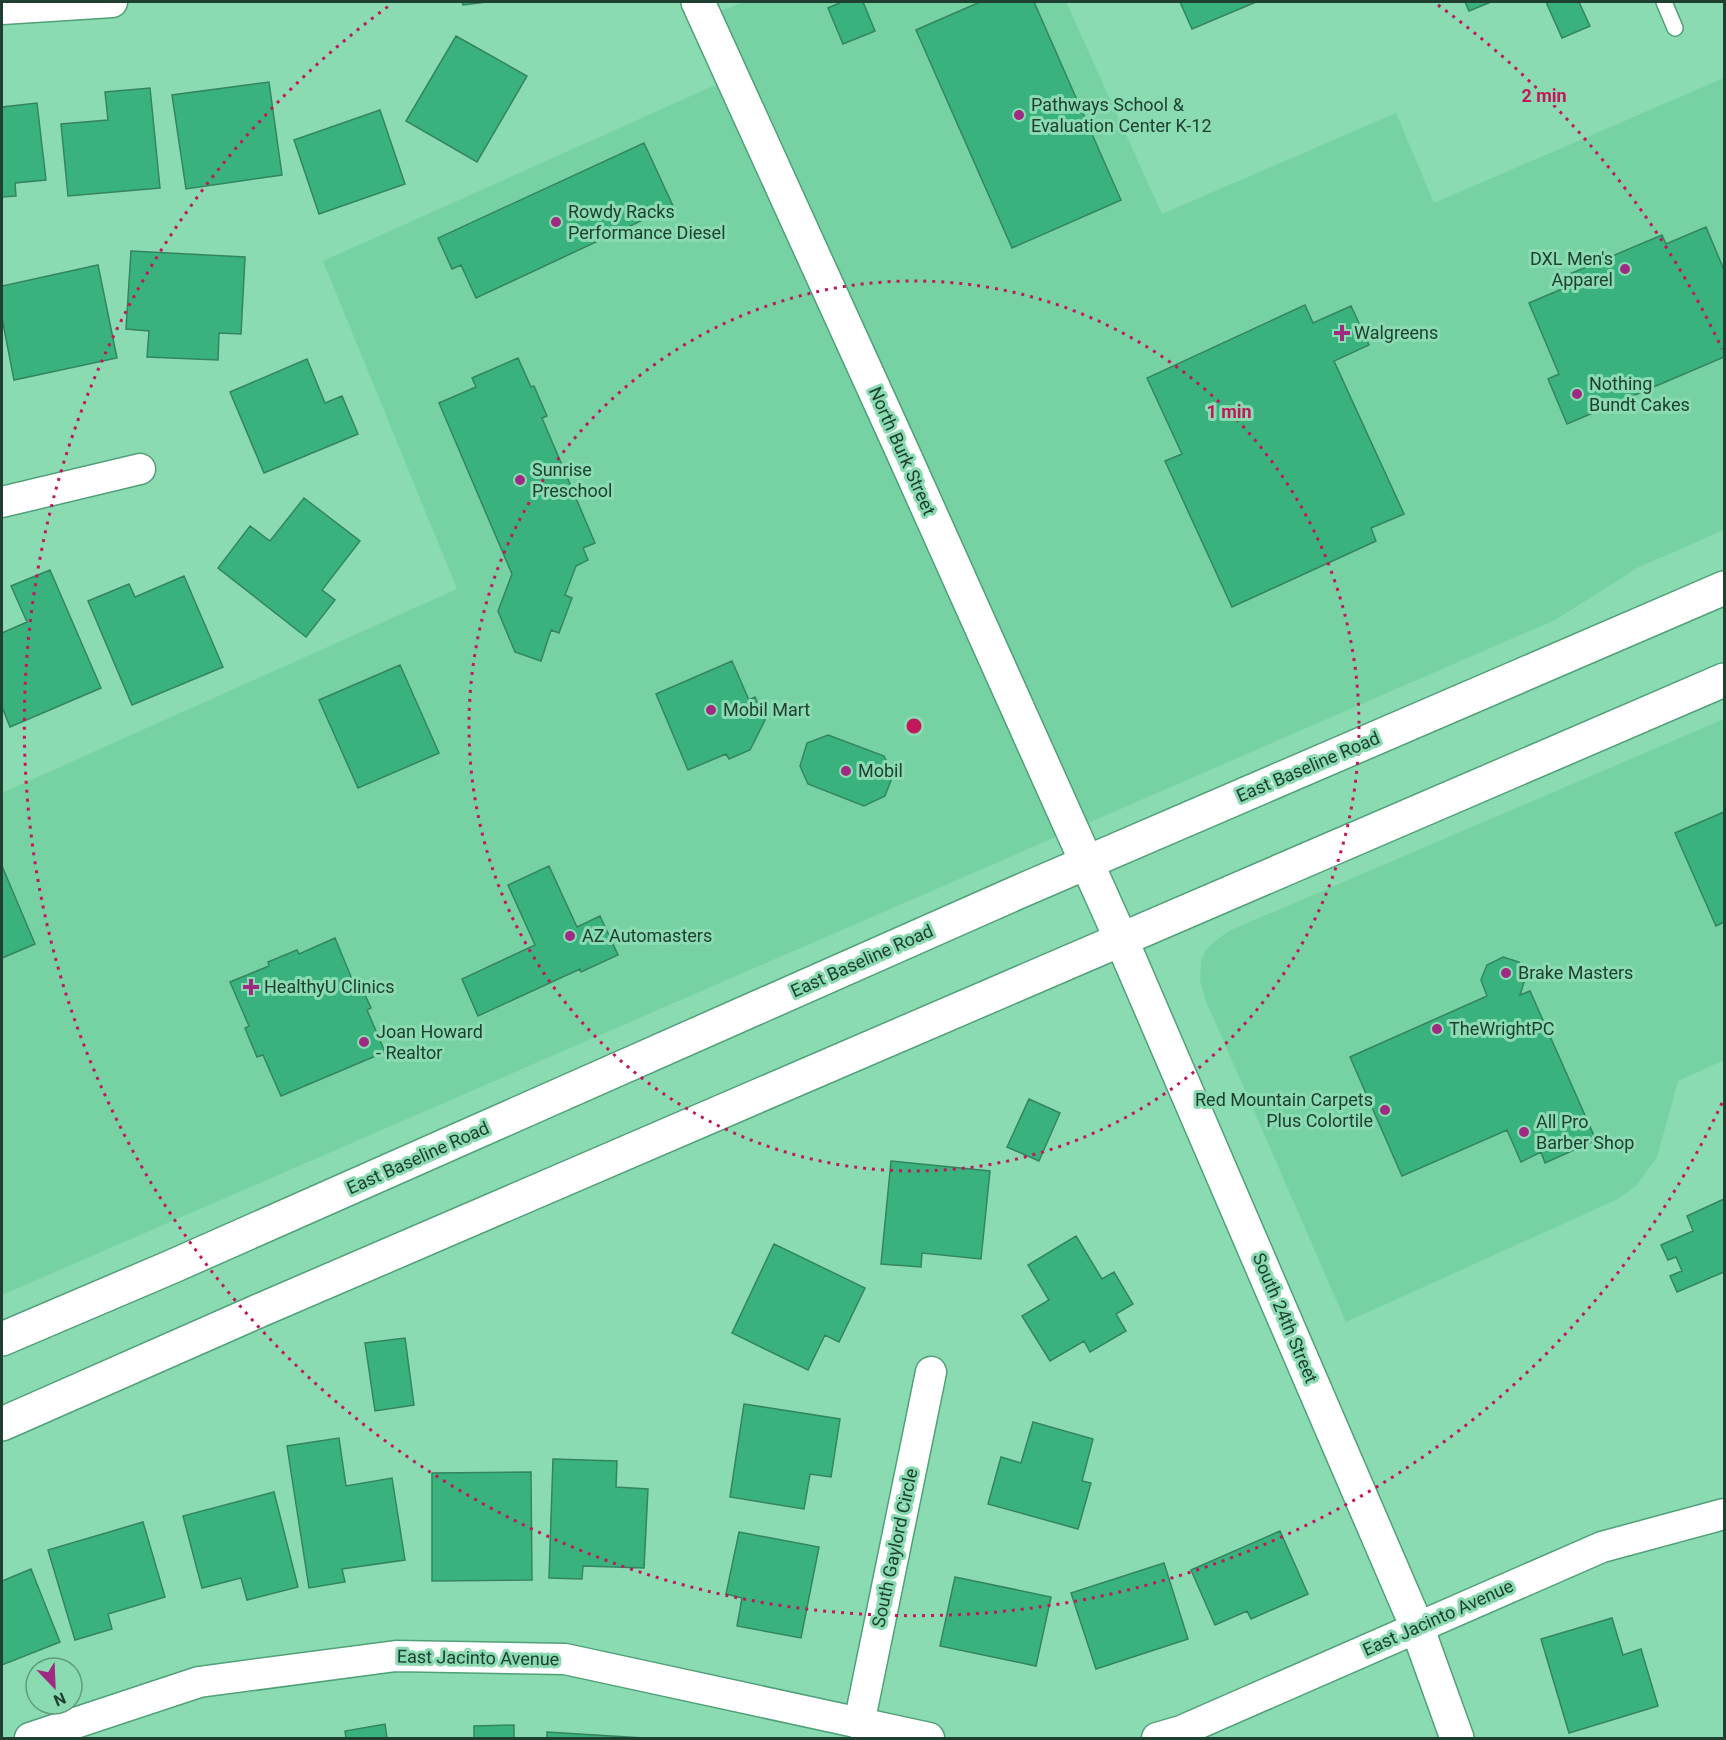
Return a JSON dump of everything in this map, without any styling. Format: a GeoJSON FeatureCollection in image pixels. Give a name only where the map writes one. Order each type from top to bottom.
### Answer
{"type":"FeatureCollection","features":[{"type":"Feature","properties":{"kind":"main road","name":"North Burk Street"},"geometry":{"type":"LineString","coordinates":[[698,2],[1104,901]]}},
{"type":"Feature","properties":{"kind":"main road","name":"East Baseline Road"},"geometry":{"type":"LineString","coordinates":[[2,1340],[1016,893],[1725,588]]}},
{"type":"Feature","properties":{"kind":"main road"},"geometry":{"type":"LineString","coordinates":[[2,1424],[277,1302],[1725,680]]}},
{"type":"Feature","properties":{"kind":"main road","name":"South 24th Street"},"geometry":{"type":"LineString","coordinates":[[1104,901],[1417,1627],[1457,1738]]}},
{"type":"Feature","properties":{"kind":"street"},"geometry":{"type":"LineString","coordinates":[[2,9],[112,2]]}},
{"type":"Feature","properties":{"kind":"street"},"geometry":{"type":"LineString","coordinates":[[2,502],[140,469]]}},
{"type":"Feature","properties":{"kind":"street","name":"South Gaylord Circle"},"geometry":{"type":"LineString","coordinates":[[859,1724],[931,1372]]}},
{"type":"Feature","properties":{"kind":"street","name":"East Jacinto Avenue"},"geometry":{"type":"LineString","coordinates":[[1157,1738],[1181,1731],[1602,1547],[1725,1514]]}},
{"type":"Feature","properties":{"kind":"street","name":"East Jacinto Avenue"},"geometry":{"type":"LineString","coordinates":[[30,1738],[199,1682],[396,1656],[565,1659],[929,1738]]}},
{"type":"Feature","properties":{"kind":"lane"},"geometry":{"type":"LineString","coordinates":[[1664,2],[1675,28]]}},
{"type":"Feature","properties":{"kind":"shaded area"},"geometry":{"type":"Polygon","coordinates":[[[744,2],[1066,2],[1162,214],[1396,113],[1434,203],[1724,78],[1724,530],[1639,567],[1555,620],[2,1295],[2,793],[457,589],[323,261],[731,78],[705,17],[744,2]]]}},
{"type":"Feature","properties":{"kind":"shaded area"},"geometry":{"type":"Polygon","coordinates":[[[1724,719],[1724,1060],[1678,1081],[1657,1157],[1636,1186],[1618,1199],[1346,1322],[1206,1001],[1200,981],[1201,961],[1206,950],[1229,931],[1724,719]]]}},
{"type":"Feature","properties":{"kind":"building"},"geometry":{"type":"Polygon","coordinates":[[[462,2],[487,2],[463,5],[462,2]]]}},
{"type":"Feature","properties":{"kind":"building"},"geometry":{"type":"Polygon","coordinates":[[[842,2],[863,2],[875,31],[843,44],[828,8],[842,2]]]}},
{"type":"Feature","properties":{"kind":"building","name":"Pathways School & Evaluation Center K-12"},"geometry":{"type":"Polygon","coordinates":[[[980,2],[1034,2],[1121,200],[1012,248],[916,30],[980,2]]]}},
{"type":"Feature","properties":{"kind":"building"},"geometry":{"type":"Polygon","coordinates":[[[1180,2],[1256,2],[1192,29],[1180,2]]]}},
{"type":"Feature","properties":{"kind":"building"},"geometry":{"type":"Polygon","coordinates":[[[1465,2],[1491,2],[1469,11],[1465,2]]]}},
{"type":"Feature","properties":{"kind":"building"},"geometry":{"type":"Polygon","coordinates":[[[1546,2],[1579,2],[1590,26],[1562,38],[1546,2]]]}},
{"type":"Feature","properties":{"kind":"building"},"geometry":{"type":"Polygon","coordinates":[[[456,36],[527,76],[477,162],[406,121],[456,36]]]}},
{"type":"Feature","properties":{"kind":"building"},"geometry":{"type":"Polygon","coordinates":[[[269,82],[282,175],[186,189],[172,95],[269,82]]]}},
{"type":"Feature","properties":{"kind":"building"},"geometry":{"type":"Polygon","coordinates":[[[150,88],[160,188],[68,196],[61,124],[108,120],[105,92],[150,88]]]}},
{"type":"Feature","properties":{"kind":"building"},"geometry":{"type":"Polygon","coordinates":[[[37,103],[46,180],[15,183],[16,196],[2,197],[2,107],[37,103]]]}},
{"type":"Feature","properties":{"kind":"building"},"geometry":{"type":"Polygon","coordinates":[[[380,110],[405,184],[319,214],[294,140],[380,110]]]}},
{"type":"Feature","properties":{"kind":"building","name":"Rowdy Racks Performance Diesel"},"geometry":{"type":"Polygon","coordinates":[[[644,143],[673,206],[476,298],[461,265],[452,269],[438,238],[644,143]]]}},
{"type":"Feature","properties":{"kind":"building"},"geometry":{"type":"Polygon","coordinates":[[[1706,227],[1724,270],[1724,357],[1567,424],[1548,379],[1559,374],[1529,303],[1569,286],[1565,276],[1662,235],[1666,244],[1706,227]]]}},
{"type":"Feature","properties":{"kind":"building"},"geometry":{"type":"Polygon","coordinates":[[[131,251],[245,257],[241,334],[219,333],[218,360],[147,357],[149,331],[126,329],[131,251]]]}},
{"type":"Feature","properties":{"kind":"building"},"geometry":{"type":"Polygon","coordinates":[[[98,265],[117,358],[14,380],[2,318],[2,286],[98,265]]]}},
{"type":"Feature","properties":{"kind":"building","name":"Walgreens"},"geometry":{"type":"Polygon","coordinates":[[[1305,305],[1313,323],[1351,306],[1369,345],[1334,361],[1404,514],[1371,528],[1376,541],[1232,607],[1165,461],[1182,454],[1147,378],[1305,305]]]}},
{"type":"Feature","properties":{"kind":"building","name":"Sunrise Preschool"},"geometry":{"type":"Polygon","coordinates":[[[518,358],[547,416],[542,418],[595,543],[583,548],[588,560],[576,566],[565,595],[572,598],[559,633],[551,630],[541,661],[515,652],[498,611],[512,574],[439,403],[476,387],[472,378],[518,358]]]}},
{"type":"Feature","properties":{"kind":"building"},"geometry":{"type":"Polygon","coordinates":[[[307,359],[325,403],[342,396],[358,434],[264,473],[230,392],[307,359]]]}},
{"type":"Feature","properties":{"kind":"building"},"geometry":{"type":"Polygon","coordinates":[[[304,498],[360,541],[322,590],[335,600],[306,637],[218,568],[250,526],[270,541],[304,498]]]}},
{"type":"Feature","properties":{"kind":"building"},"geometry":{"type":"Polygon","coordinates":[[[50,570],[101,688],[10,727],[2,707],[2,633],[27,622],[11,586],[50,570]]]}},
{"type":"Feature","properties":{"kind":"building"},"geometry":{"type":"Polygon","coordinates":[[[184,576],[223,667],[132,705],[88,601],[129,584],[135,597],[184,576]]]}},
{"type":"Feature","properties":{"kind":"building","name":"Mobil Mart"},"geometry":{"type":"Polygon","coordinates":[[[732,661],[749,700],[755,697],[765,720],[750,750],[729,759],[726,754],[688,770],[656,694],[732,661]]]}},
{"type":"Feature","properties":{"kind":"building"},"geometry":{"type":"Polygon","coordinates":[[[400,665],[439,753],[358,788],[319,700],[400,665]]]}},
{"type":"Feature","properties":{"kind":"building","name":"Mobil"},"geometry":{"type":"Polygon","coordinates":[[[828,735],[884,756],[893,775],[885,796],[864,806],[808,784],[800,766],[807,743],[828,735]]]}},
{"type":"Feature","properties":{"kind":"building"},"geometry":{"type":"Polygon","coordinates":[[[1724,812],[1724,922],[1716,926],[1675,833],[1724,812]]]}},
{"type":"Feature","properties":{"kind":"building"},"geometry":{"type":"Polygon","coordinates":[[[2,866],[35,944],[2,958],[2,866]]]}},
{"type":"Feature","properties":{"kind":"building","name":"AZ Automasters"},"geometry":{"type":"Polygon","coordinates":[[[549,866],[577,927],[600,916],[618,955],[581,972],[580,969],[478,1016],[462,979],[535,945],[508,885],[549,866]]]}},
{"type":"Feature","properties":{"kind":"building"},"geometry":{"type":"Polygon","coordinates":[[[335,938],[354,984],[359,982],[371,1008],[367,1010],[385,1052],[281,1096],[263,1055],[257,1057],[245,1028],[249,1026],[230,982],[269,966],[268,962],[297,950],[299,954],[335,938]]]}},
{"type":"Feature","properties":{"kind":"building"},"geometry":{"type":"Polygon","coordinates":[[[1503,957],[1519,962],[1525,979],[1520,995],[1530,991],[1596,1140],[1545,1163],[1541,1152],[1521,1162],[1507,1130],[1402,1176],[1350,1057],[1487,996],[1481,980],[1487,965],[1503,957]]]}},
{"type":"Feature","properties":{"kind":"building"},"geometry":{"type":"Polygon","coordinates":[[[1029,1099],[1060,1113],[1039,1161],[1007,1147],[1029,1099]]]}},
{"type":"Feature","properties":{"kind":"building"},"geometry":{"type":"Polygon","coordinates":[[[891,1161],[990,1171],[981,1259],[922,1253],[921,1267],[881,1264],[891,1161]]]}},
{"type":"Feature","properties":{"kind":"building"},"geometry":{"type":"Polygon","coordinates":[[[1724,1199],[1724,1272],[1677,1292],[1670,1276],[1682,1271],[1676,1257],[1668,1260],[1661,1245],[1693,1231],[1687,1216],[1724,1199]]]}},
{"type":"Feature","properties":{"kind":"building"},"geometry":{"type":"Polygon","coordinates":[[[1076,1236],[1102,1279],[1114,1272],[1133,1304],[1116,1314],[1126,1331],[1090,1352],[1084,1341],[1050,1361],[1022,1316],[1049,1300],[1028,1265],[1076,1236]]]}},
{"type":"Feature","properties":{"kind":"building"},"geometry":{"type":"Polygon","coordinates":[[[774,1244],[865,1288],[839,1342],[825,1335],[808,1370],[732,1333],[774,1244]]]}},
{"type":"Feature","properties":{"kind":"building"},"geometry":{"type":"Polygon","coordinates":[[[405,1338],[414,1405],[375,1411],[365,1343],[405,1338]]]}},
{"type":"Feature","properties":{"kind":"building"},"geometry":{"type":"Polygon","coordinates":[[[744,1404],[840,1419],[831,1477],[810,1474],[804,1509],[730,1497],[744,1404]]]}},
{"type":"Feature","properties":{"kind":"building"},"geometry":{"type":"Polygon","coordinates":[[[1033,1422],[1093,1439],[1082,1481],[1091,1483],[1078,1529],[988,1504],[1001,1457],[1021,1463],[1033,1422]]]}},
{"type":"Feature","properties":{"kind":"building"},"geometry":{"type":"Polygon","coordinates":[[[339,1438],[346,1486],[392,1478],[405,1560],[342,1569],[345,1582],[309,1588],[287,1446],[339,1438]]]}},
{"type":"Feature","properties":{"kind":"building"},"geometry":{"type":"Polygon","coordinates":[[[553,1459],[617,1461],[616,1487],[648,1489],[644,1568],[583,1566],[582,1579],[549,1578],[553,1459]]]}},
{"type":"Feature","properties":{"kind":"building"},"geometry":{"type":"Polygon","coordinates":[[[531,1472],[532,1580],[432,1581],[432,1473],[531,1472]]]}},
{"type":"Feature","properties":{"kind":"building"},"geometry":{"type":"Polygon","coordinates":[[[274,1492],[298,1587],[247,1600],[241,1578],[202,1588],[183,1516],[274,1492]]]}},
{"type":"Feature","properties":{"kind":"building"},"geometry":{"type":"Polygon","coordinates":[[[143,1522],[165,1597],[108,1614],[112,1629],[75,1640],[48,1550],[143,1522]]]}},
{"type":"Feature","properties":{"kind":"building"},"geometry":{"type":"Polygon","coordinates":[[[1280,1531],[1308,1594],[1251,1619],[1247,1611],[1215,1625],[1191,1570],[1280,1531]]]}},
{"type":"Feature","properties":{"kind":"building"},"geometry":{"type":"Polygon","coordinates":[[[739,1532],[819,1547],[801,1638],[737,1626],[742,1598],[726,1594],[739,1532]]]}},
{"type":"Feature","properties":{"kind":"building"},"geometry":{"type":"Polygon","coordinates":[[[1164,1563],[1188,1639],[1096,1669],[1071,1593],[1164,1563]]]}},
{"type":"Feature","properties":{"kind":"building"},"geometry":{"type":"Polygon","coordinates":[[[31,1569],[60,1642],[2,1665],[2,1581],[31,1569]]]}},
{"type":"Feature","properties":{"kind":"building"},"geometry":{"type":"Polygon","coordinates":[[[955,1577],[1051,1597],[1036,1666],[940,1646],[955,1577]]]}},
{"type":"Feature","properties":{"kind":"building"},"geometry":{"type":"Polygon","coordinates":[[[1612,1618],[1623,1655],[1641,1649],[1658,1706],[1569,1733],[1541,1639],[1612,1618]]]}},
{"type":"Feature","properties":{"kind":"building"},"geometry":{"type":"Polygon","coordinates":[[[385,1724],[387,1738],[346,1738],[345,1731],[385,1724]]]}},
{"type":"Feature","properties":{"kind":"building"},"geometry":{"type":"Polygon","coordinates":[[[514,1725],[514,1738],[474,1738],[474,1726],[514,1725]]]}},
{"type":"Feature","properties":{"kind":"building"},"geometry":{"type":"Polygon","coordinates":[[[547,1732],[644,1738],[547,1738],[547,1732]]]}},
{"type":"Feature","properties":{"kind":"place","name":"Pathways School & Evaluation Center K-12"},"geometry":{"type":"Point","coordinates":[1019,115]}},
{"type":"Feature","properties":{"kind":"place","name":"Rowdy Racks Performance Diesel"},"geometry":{"type":"Point","coordinates":[556,222]}},
{"type":"Feature","properties":{"kind":"place","name":"DXL Men's Apparel"},"geometry":{"type":"Point","coordinates":[1625,269]}},
{"type":"Feature","properties":{"kind":"place","name":"Walgreens"},"geometry":{"type":"Point","coordinates":[1342,333]}},
{"type":"Feature","properties":{"kind":"place","name":"Nothing Bundt Cakes"},"geometry":{"type":"Point","coordinates":[1577,394]}},
{"type":"Feature","properties":{"kind":"place","name":"Sunrise Preschool"},"geometry":{"type":"Point","coordinates":[520,480]}},
{"type":"Feature","properties":{"kind":"place","name":"Mobil Mart"},"geometry":{"type":"Point","coordinates":[711,710]}},
{"type":"Feature","properties":{"kind":"place","name":"Mobil"},"geometry":{"type":"Point","coordinates":[846,771]}},
{"type":"Feature","properties":{"kind":"place","name":"AZ Automasters"},"geometry":{"type":"Point","coordinates":[570,936]}},
{"type":"Feature","properties":{"kind":"place","name":"Brake Masters"},"geometry":{"type":"Point","coordinates":[1506,973]}},
{"type":"Feature","properties":{"kind":"place","name":"HealthyU Clinics"},"geometry":{"type":"Point","coordinates":[251,987]}},
{"type":"Feature","properties":{"kind":"place","name":"TheWrightPC"},"geometry":{"type":"Point","coordinates":[1437,1029]}},
{"type":"Feature","properties":{"kind":"place","name":"Joan Howard - Realtor"},"geometry":{"type":"Point","coordinates":[364,1042]}},
{"type":"Feature","properties":{"kind":"place","name":"Red Mountain Carpets Plus Colortile"},"geometry":{"type":"Point","coordinates":[1385,1110]}},
{"type":"Feature","properties":{"kind":"place","name":"All Pro Barber Shop"},"geometry":{"type":"Point","coordinates":[1524,1132]}}]}
